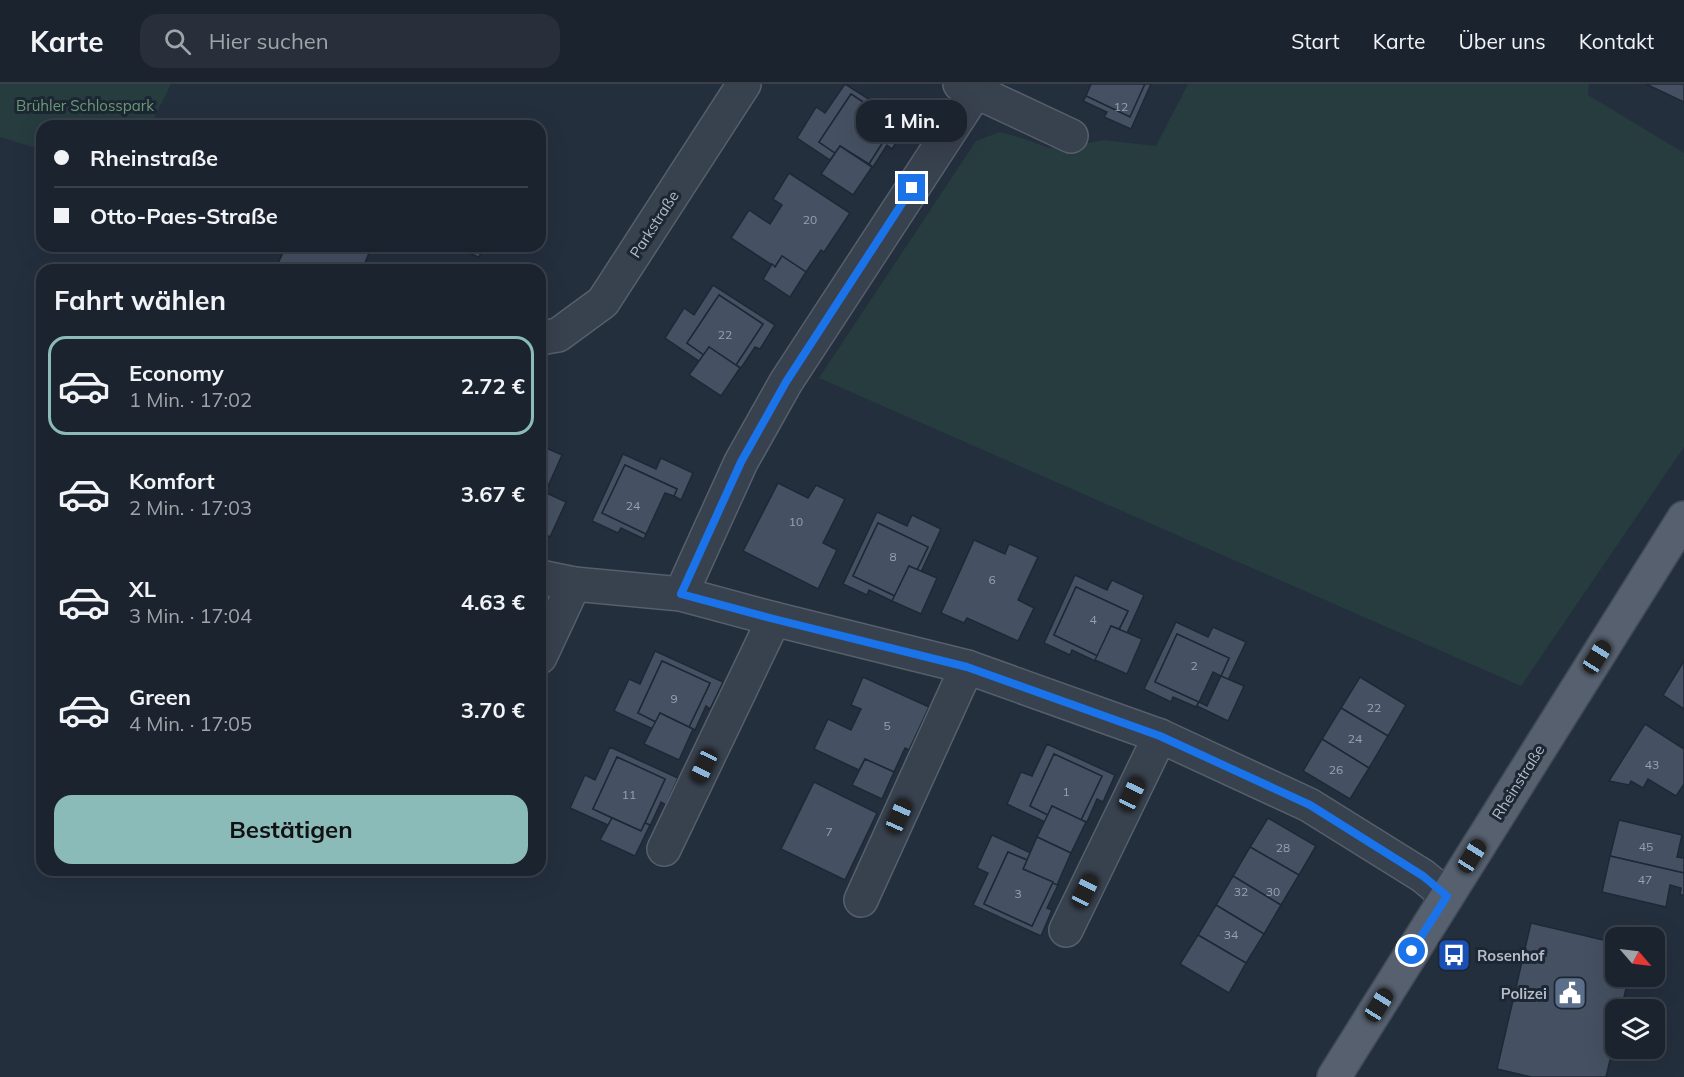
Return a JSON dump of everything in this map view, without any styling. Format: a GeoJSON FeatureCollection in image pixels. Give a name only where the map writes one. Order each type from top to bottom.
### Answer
{"type":"FeatureCollection","features":[{"type":"Feature","properties":{"kind":"main road","name":"Rheinstraße"},"geometry":{"type":"LineString","coordinates":[[1334,1077],[1684,518]]}},
{"type":"Feature","properties":{"kind":"street","name":"Parkstraße"},"geometry":{"type":"LineString","coordinates":[[546,337],[558,335],[603,302],[744,84]]}},
{"type":"Feature","properties":{"kind":"street"},"geometry":{"type":"LineString","coordinates":[[681,594],[741,462],[786,382],[968,88],[1071,136]]}},
{"type":"Feature","properties":{"kind":"street"},"geometry":{"type":"LineString","coordinates":[[546,578],[574,584],[681,594],[967,667],[1160,736],[1310,805],[1423,876],[1447,896]]}},
{"type":"Feature","properties":{"kind":"street"},"geometry":{"type":"LineString","coordinates":[[546,644],[574,584]]}},
{"type":"Feature","properties":{"kind":"street"},"geometry":{"type":"LineString","coordinates":[[664,849],[774,619]]}},
{"type":"Feature","properties":{"kind":"street"},"geometry":{"type":"LineString","coordinates":[[861,900],[967,667]]}},
{"type":"Feature","properties":{"kind":"street"},"geometry":{"type":"LineString","coordinates":[[1066,930],[1160,736]]}},
{"type":"Feature","properties":{"kind":"green space","name":"Brühler Schlosspark"},"geometry":{"type":"Polygon","coordinates":[[[0,84],[171,84],[153,120],[36,120],[36,148],[0,137],[0,84]]]}},
{"type":"Feature","properties":{"kind":"green space"},"geometry":{"type":"Polygon","coordinates":[[[1188,84],[1589,84],[1588,95],[1684,153],[1684,447],[1521,686],[819,378],[976,141],[1000,132],[1049,148],[1103,140],[1156,146],[1188,84]]]}},
{"type":"Feature","properties":{"kind":"building"},"geometry":{"type":"Polygon","coordinates":[[[845,84],[908,124],[892,149],[887,145],[873,167],[869,164],[895,123],[851,94],[819,142],[835,153],[830,160],[797,138],[816,107],[825,113],[845,84]]]}},
{"type":"Feature","properties":{"kind":"building"},"geometry":{"type":"Polygon","coordinates":[[[1091,84],[1145,84],[1130,117],[1086,96],[1091,84]]]}},
{"type":"Feature","properties":{"kind":"building"},"geometry":{"type":"Polygon","coordinates":[[[1145,84],[1151,84],[1131,129],[1104,117],[1107,112],[1083,101],[1086,96],[1130,117],[1145,84]]]}},
{"type":"Feature","properties":{"kind":"building"},"geometry":{"type":"Polygon","coordinates":[[[1646,84],[1684,84],[1684,102],[1646,84]]]}},
{"type":"Feature","properties":{"kind":"building"},"geometry":{"type":"Polygon","coordinates":[[[851,94],[895,123],[869,164],[840,146],[835,153],[819,142],[851,94]]]}},
{"type":"Feature","properties":{"kind":"building"},"geometry":{"type":"Polygon","coordinates":[[[840,146],[872,167],[853,195],[821,174],[840,146]]]}},
{"type":"Feature","properties":{"kind":"building"},"geometry":{"type":"Polygon","coordinates":[[[789,173],[850,213],[824,252],[821,250],[806,272],[782,256],[775,267],[731,238],[749,210],[770,224],[782,205],[773,199],[789,173]]]}},
{"type":"Feature","properties":{"kind":"building"},"geometry":{"type":"Polygon","coordinates":[[[283,252],[370,252],[364,264],[278,264],[283,252]]]}},
{"type":"Feature","properties":{"kind":"building"},"geometry":{"type":"Polygon","coordinates":[[[466,252],[481,252],[479,257],[466,252]]]}},
{"type":"Feature","properties":{"kind":"building"},"geometry":{"type":"Polygon","coordinates":[[[782,256],[806,272],[790,297],[763,279],[772,264],[775,267],[782,256]]]}},
{"type":"Feature","properties":{"kind":"building"},"geometry":{"type":"Polygon","coordinates":[[[713,285],[775,325],[760,349],[755,347],[741,368],[736,365],[763,324],[719,295],[687,343],[704,355],[699,361],[665,338],[684,308],[694,315],[713,285]]]}},
{"type":"Feature","properties":{"kind":"building"},"geometry":{"type":"Polygon","coordinates":[[[719,295],[763,324],[736,365],[709,347],[704,355],[687,343],[719,295]]]}},
{"type":"Feature","properties":{"kind":"building"},"geometry":{"type":"Polygon","coordinates":[[[709,347],[740,368],[721,396],[689,375],[709,347]]]}},
{"type":"Feature","properties":{"kind":"building"},"geometry":{"type":"Polygon","coordinates":[[[546,448],[562,455],[546,491],[546,448]]]}},
{"type":"Feature","properties":{"kind":"building"},"geometry":{"type":"Polygon","coordinates":[[[623,454],[656,469],[661,458],[693,473],[681,500],[674,496],[677,489],[625,465],[602,513],[646,534],[644,539],[621,528],[618,533],[592,521],[623,454]]]}},
{"type":"Feature","properties":{"kind":"building"},"geometry":{"type":"Polygon","coordinates":[[[625,465],[677,489],[674,496],[665,493],[646,534],[602,513],[625,465]]]}},
{"type":"Feature","properties":{"kind":"building"},"geometry":{"type":"Polygon","coordinates":[[[778,483],[808,498],[816,485],[845,499],[823,543],[837,550],[818,589],[743,551],[778,483]]]}},
{"type":"Feature","properties":{"kind":"building"},"geometry":{"type":"Polygon","coordinates":[[[546,493],[566,502],[550,537],[546,535],[546,493]]]}},
{"type":"Feature","properties":{"kind":"building"},"geometry":{"type":"Polygon","coordinates":[[[877,512],[907,526],[912,515],[941,529],[921,572],[917,570],[928,547],[878,523],[853,576],[895,596],[892,601],[869,590],[867,595],[843,584],[877,512]]]}},
{"type":"Feature","properties":{"kind":"building"},"geometry":{"type":"Polygon","coordinates":[[[878,523],[928,547],[917,570],[909,566],[895,596],[853,576],[878,523]]]}},
{"type":"Feature","properties":{"kind":"building"},"geometry":{"type":"Polygon","coordinates":[[[974,540],[1005,554],[1009,544],[1038,557],[1018,600],[1034,608],[1018,641],[967,618],[964,623],[941,613],[974,540]]]}},
{"type":"Feature","properties":{"kind":"building"},"geometry":{"type":"Polygon","coordinates":[[[909,566],[937,578],[921,614],[892,601],[909,566]]]}},
{"type":"Feature","properties":{"kind":"building"},"geometry":{"type":"Polygon","coordinates":[[[1075,575],[1107,590],[1112,580],[1144,595],[1127,633],[1119,630],[1128,611],[1076,587],[1054,635],[1098,656],[1095,661],[1072,650],[1070,655],[1044,643],[1075,575]]]}},
{"type":"Feature","properties":{"kind":"building"},"geometry":{"type":"Polygon","coordinates":[[[1076,587],[1128,611],[1119,629],[1111,626],[1098,656],[1054,635],[1076,587]]]}},
{"type":"Feature","properties":{"kind":"building"},"geometry":{"type":"Polygon","coordinates":[[[1176,622],[1208,637],[1213,627],[1246,642],[1228,680],[1221,676],[1229,658],[1177,634],[1155,682],[1199,702],[1196,707],[1173,697],[1171,702],[1144,689],[1176,622]]]}},
{"type":"Feature","properties":{"kind":"building"},"geometry":{"type":"Polygon","coordinates":[[[1111,626],[1142,639],[1127,674],[1095,660],[1111,626]]]}},
{"type":"Feature","properties":{"kind":"building"},"geometry":{"type":"Polygon","coordinates":[[[1177,634],[1229,658],[1221,676],[1213,672],[1199,702],[1155,682],[1177,634]]]}},
{"type":"Feature","properties":{"kind":"building"},"geometry":{"type":"Polygon","coordinates":[[[655,651],[723,682],[710,709],[706,706],[695,730],[689,727],[710,683],[662,661],[638,713],[656,722],[653,729],[614,711],[629,679],[640,684],[655,651]]]}},
{"type":"Feature","properties":{"kind":"building"},"geometry":{"type":"Polygon","coordinates":[[[662,661],[710,683],[689,727],[660,713],[656,722],[638,713],[662,661]]]}},
{"type":"Feature","properties":{"kind":"building"},"geometry":{"type":"Polygon","coordinates":[[[1684,661],[1684,709],[1663,695],[1684,661]]]}},
{"type":"Feature","properties":{"kind":"building"},"geometry":{"type":"Polygon","coordinates":[[[1221,676],[1244,686],[1228,721],[1197,706],[1199,702],[1207,706],[1221,676]]]}},
{"type":"Feature","properties":{"kind":"building"},"geometry":{"type":"Polygon","coordinates":[[[863,677],[929,707],[909,750],[905,748],[894,772],[865,759],[859,770],[814,749],[828,719],[851,730],[861,709],[851,705],[863,677]]]}},
{"type":"Feature","properties":{"kind":"building"},"geometry":{"type":"Polygon","coordinates":[[[1360,677],[1406,705],[1388,736],[1341,708],[1360,677]]]}},
{"type":"Feature","properties":{"kind":"building"},"geometry":{"type":"Polygon","coordinates":[[[1341,708],[1388,736],[1369,768],[1322,739],[1341,708]]]}},
{"type":"Feature","properties":{"kind":"building"},"geometry":{"type":"Polygon","coordinates":[[[660,713],[693,729],[679,760],[644,744],[660,713]]]}},
{"type":"Feature","properties":{"kind":"building"},"geometry":{"type":"Polygon","coordinates":[[[1645,724],[1684,749],[1684,784],[1676,796],[1648,779],[1643,788],[1631,781],[1629,785],[1609,781],[1645,724]]]}},
{"type":"Feature","properties":{"kind":"building"},"geometry":{"type":"Polygon","coordinates":[[[1322,739],[1369,768],[1350,799],[1303,771],[1322,739]]]}},
{"type":"Feature","properties":{"kind":"building"},"geometry":{"type":"Polygon","coordinates":[[[1047,744],[1115,775],[1103,802],[1097,799],[1087,822],[1081,820],[1102,776],[1054,754],[1030,806],[1048,815],[1045,822],[1007,804],[1021,772],[1032,776],[1047,744]]]}},
{"type":"Feature","properties":{"kind":"building"},"geometry":{"type":"Polygon","coordinates":[[[610,747],[678,778],[666,805],[661,802],[650,826],[645,823],[665,779],[617,757],[593,809],[612,818],[608,825],[570,808],[585,775],[595,780],[610,747]]]}},
{"type":"Feature","properties":{"kind":"building"},"geometry":{"type":"Polygon","coordinates":[[[1054,754],[1102,776],[1081,820],[1052,806],[1048,815],[1030,806],[1054,754]]]}},
{"type":"Feature","properties":{"kind":"building"},"geometry":{"type":"Polygon","coordinates":[[[617,757],[665,779],[641,831],[593,809],[617,757]]]}},
{"type":"Feature","properties":{"kind":"building"},"geometry":{"type":"Polygon","coordinates":[[[865,759],[894,772],[882,799],[852,785],[865,759]]]}},
{"type":"Feature","properties":{"kind":"building"},"geometry":{"type":"Polygon","coordinates":[[[814,782],[877,813],[845,880],[781,849],[814,782]]]}},
{"type":"Feature","properties":{"kind":"building"},"geometry":{"type":"Polygon","coordinates":[[[1052,806],[1086,822],[1071,853],[1037,837],[1052,806]]]}},
{"type":"Feature","properties":{"kind":"building"},"geometry":{"type":"Polygon","coordinates":[[[612,818],[641,831],[645,823],[650,825],[635,856],[600,840],[612,818]]]}},
{"type":"Feature","properties":{"kind":"building"},"geometry":{"type":"Polygon","coordinates":[[[1268,818],[1316,846],[1299,875],[1250,847],[1268,818]]]}},
{"type":"Feature","properties":{"kind":"building"},"geometry":{"type":"Polygon","coordinates":[[[1619,820],[1682,835],[1677,857],[1684,858],[1684,873],[1610,856],[1619,820]]]}},
{"type":"Feature","properties":{"kind":"building"},"geometry":{"type":"Polygon","coordinates":[[[992,835],[1031,853],[1027,860],[1008,852],[984,904],[1032,926],[1053,882],[1058,885],[1047,908],[1052,910],[1041,936],[973,905],[988,873],[977,868],[992,835]]]}},
{"type":"Feature","properties":{"kind":"building"},"geometry":{"type":"Polygon","coordinates":[[[1037,837],[1071,853],[1057,885],[1023,869],[1037,837]]]}},
{"type":"Feature","properties":{"kind":"building"},"geometry":{"type":"Polygon","coordinates":[[[1250,847],[1299,875],[1281,905],[1233,876],[1250,847]]]}},
{"type":"Feature","properties":{"kind":"building"},"geometry":{"type":"Polygon","coordinates":[[[1008,852],[1027,860],[1023,869],[1053,882],[1032,926],[984,904],[1008,852]]]}},
{"type":"Feature","properties":{"kind":"building"},"geometry":{"type":"Polygon","coordinates":[[[1610,856],[1684,873],[1684,895],[1680,895],[1681,888],[1670,885],[1666,907],[1602,892],[1610,856]]]}},
{"type":"Feature","properties":{"kind":"building"},"geometry":{"type":"Polygon","coordinates":[[[1233,876],[1281,905],[1264,934],[1216,905],[1233,876]]]}},
{"type":"Feature","properties":{"kind":"building"},"geometry":{"type":"Polygon","coordinates":[[[1216,905],[1264,934],[1246,963],[1198,935],[1216,905]]]}},
{"type":"Feature","properties":{"kind":"building","name":"Polizei"},"geometry":{"type":"Polygon","coordinates":[[[1531,923],[1605,940],[1605,987],[1626,987],[1624,999],[1605,999],[1605,1059],[1610,1059],[1606,1077],[1531,1077],[1497,1069],[1531,923]]]}},
{"type":"Feature","properties":{"kind":"building"},"geometry":{"type":"Polygon","coordinates":[[[1198,935],[1246,963],[1229,993],[1180,964],[1198,935]]]}},
{"type":"Feature","properties":{"kind":"place","name":"Rosenhof"},"geometry":{"type":"Point","coordinates":[1454,955]}},
{"type":"Feature","properties":{"kind":"place","name":"Polizei"},"geometry":{"type":"Point","coordinates":[1570,993]}},
{"type":"Feature","properties":{"kind":"route"},"geometry":{"type":"LineString","coordinates":[[912,188],[786,382],[741,462],[681,594],[967,667],[1160,736],[1310,805],[1423,876],[1447,896],[1412,951]]}}]}
